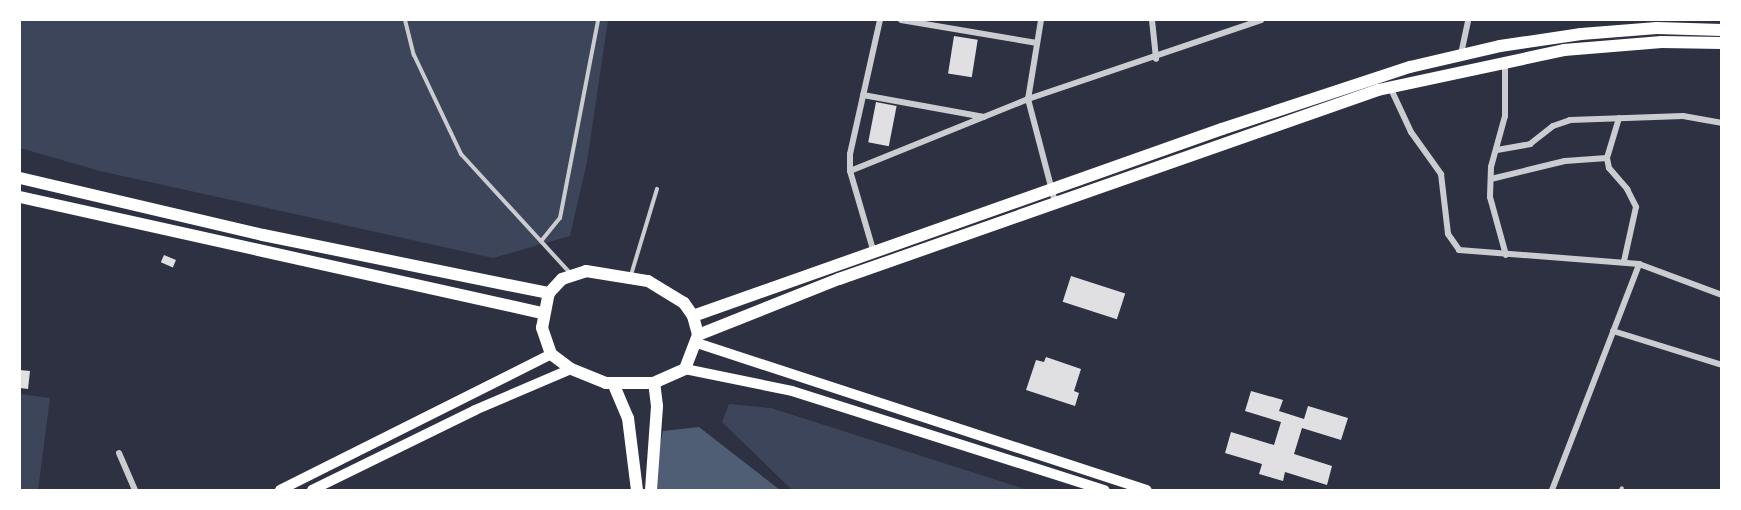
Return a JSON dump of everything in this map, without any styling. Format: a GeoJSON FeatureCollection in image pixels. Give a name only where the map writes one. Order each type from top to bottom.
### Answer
{"type":"FeatureCollection","features":[{"type":"Feature","properties":{"kind":"main road"},"geometry":{"type":"LineString","coordinates":[[693,316],[1340,89],[1461,55],[1581,34],[1657,28],[1722,30]]}},
{"type":"Feature","properties":{"kind":"main road"},"geometry":{"type":"LineString","coordinates":[[698,339],[1055,202],[1390,87],[1505,62],[1607,45],[1722,43]]}},
{"type":"Feature","properties":{"kind":"main road"},"geometry":{"type":"LineString","coordinates":[[20,178],[263,235],[549,293]]}},
{"type":"Feature","properties":{"kind":"main road"},"geometry":{"type":"LineString","coordinates":[[20,197],[542,313]]}},
{"type":"Feature","properties":{"kind":"main road"},"geometry":{"type":"LineString","coordinates":[[685,369],[698,339],[693,316],[671,292],[631,276],[601,271],[571,274],[549,293],[542,313],[544,340],[551,354],[571,369],[613,383],[654,383],[685,369],[792,391],[1106,490]]}},
{"type":"Feature","properties":{"kind":"main road"},"geometry":{"type":"LineString","coordinates":[[698,339],[1147,490]]}},
{"type":"Feature","properties":{"kind":"main road"},"geometry":{"type":"LineString","coordinates":[[280,490],[551,354]]}},
{"type":"Feature","properties":{"kind":"main road"},"geometry":{"type":"LineString","coordinates":[[312,490],[475,410],[571,369]]}},
{"type":"Feature","properties":{"kind":"main road"},"geometry":{"type":"LineString","coordinates":[[613,383],[628,418],[637,490]]}},
{"type":"Feature","properties":{"kind":"main road"},"geometry":{"type":"LineString","coordinates":[[651,490],[657,406],[654,383]]}},
{"type":"Feature","properties":{"kind":"street"},"geometry":{"type":"LineString","coordinates":[[874,254],[850,171],[863,95],[880,20]]}},
{"type":"Feature","properties":{"kind":"street"},"geometry":{"type":"LineString","coordinates":[[901,20],[1037,43]]}},
{"type":"Feature","properties":{"kind":"street"},"geometry":{"type":"LineString","coordinates":[[1041,20],[1028,99],[1055,202]]}},
{"type":"Feature","properties":{"kind":"street"},"geometry":{"type":"LineString","coordinates":[[1152,20],[1156,58]]}},
{"type":"Feature","properties":{"kind":"street"},"geometry":{"type":"LineString","coordinates":[[850,171],[1028,99],[1156,58],[1261,20]]}},
{"type":"Feature","properties":{"kind":"street"},"geometry":{"type":"LineString","coordinates":[[1461,55],[1468,20]]}},
{"type":"Feature","properties":{"kind":"street"},"geometry":{"type":"LineString","coordinates":[[1505,62],[1505,116],[1491,179],[1490,198],[1506,255]]}},
{"type":"Feature","properties":{"kind":"street"},"geometry":{"type":"LineString","coordinates":[[1390,87],[1411,132],[1441,174],[1451,244],[1459,250],[1506,255],[1624,261],[1639,264],[1722,295]]}},
{"type":"Feature","properties":{"kind":"street"},"geometry":{"type":"LineString","coordinates":[[863,95],[985,118]]}},
{"type":"Feature","properties":{"kind":"street"},"geometry":{"type":"LineString","coordinates":[[1497,150],[1530,144],[1561,122],[1683,116],[1722,123]]}},
{"type":"Feature","properties":{"kind":"street"},"geometry":{"type":"LineString","coordinates":[[1619,118],[1607,158],[1609,168],[1627,189],[1636,207],[1624,261]]}},
{"type":"Feature","properties":{"kind":"street"},"geometry":{"type":"LineString","coordinates":[[1491,179],[1565,161],[1607,158]]}},
{"type":"Feature","properties":{"kind":"street"},"geometry":{"type":"LineString","coordinates":[[1552,490],[1639,264]]}},
{"type":"Feature","properties":{"kind":"street"},"geometry":{"type":"LineString","coordinates":[[1613,331],[1722,365]]}},
{"type":"Feature","properties":{"kind":"street"},"geometry":{"type":"LineString","coordinates":[[119,453],[135,490]]}},
{"type":"Feature","properties":{"kind":"lane"},"geometry":{"type":"LineString","coordinates":[[405,20],[414,55],[461,154],[571,274]]}},
{"type":"Feature","properties":{"kind":"lane"},"geometry":{"type":"LineString","coordinates":[[542,240],[560,218],[598,20]]}},
{"type":"Feature","properties":{"kind":"lane"},"geometry":{"type":"LineString","coordinates":[[631,276],[657,189]]}},
{"type":"Feature","properties":{"kind":"shaded area"},"geometry":{"type":"Polygon","coordinates":[[[20,20],[608,20],[587,162],[570,236],[493,258],[100,171],[20,148],[20,20]]]}},
{"type":"Feature","properties":{"kind":"shaded area"},"geometry":{"type":"Polygon","coordinates":[[[20,394],[50,398],[38,490],[20,490],[20,394]]]}},
{"type":"Feature","properties":{"kind":"shaded area"},"geometry":{"type":"Polygon","coordinates":[[[729,404],[771,408],[1028,490],[792,490],[722,422],[729,404]]]}},
{"type":"Feature","properties":{"kind":"shaded area"},"geometry":{"type":"Polygon","coordinates":[[[699,427],[780,490],[654,490],[652,476],[663,431],[699,427]]]}},
{"type":"Feature","properties":{"kind":"building"},"geometry":{"type":"Polygon","coordinates":[[[954,36],[978,40],[972,77],[948,74],[954,36]]]}},
{"type":"Feature","properties":{"kind":"building"},"geometry":{"type":"Polygon","coordinates":[[[876,102],[897,106],[889,146],[868,142],[876,102]]]}},
{"type":"Feature","properties":{"kind":"building"},"geometry":{"type":"Polygon","coordinates":[[[164,255],[176,260],[173,267],[161,262],[164,255]]]}},
{"type":"Feature","properties":{"kind":"building"},"geometry":{"type":"Polygon","coordinates":[[[1071,276],[1125,294],[1117,319],[1063,302],[1071,276]]]}},
{"type":"Feature","properties":{"kind":"building"},"geometry":{"type":"Polygon","coordinates":[[[1046,357],[1081,369],[1074,391],[1079,393],[1075,406],[1026,390],[1036,360],[1044,362],[1046,357]]]}},
{"type":"Feature","properties":{"kind":"building"},"geometry":{"type":"Polygon","coordinates":[[[20,370],[30,371],[28,389],[20,388],[20,370]]]}},
{"type":"Feature","properties":{"kind":"building"},"geometry":{"type":"Polygon","coordinates":[[[1251,391],[1283,400],[1279,411],[1304,419],[1308,406],[1348,418],[1341,440],[1302,428],[1294,454],[1332,466],[1327,485],[1285,472],[1283,481],[1259,474],[1262,464],[1225,453],[1231,432],[1274,445],[1281,422],[1245,411],[1251,391]]]}}]}
